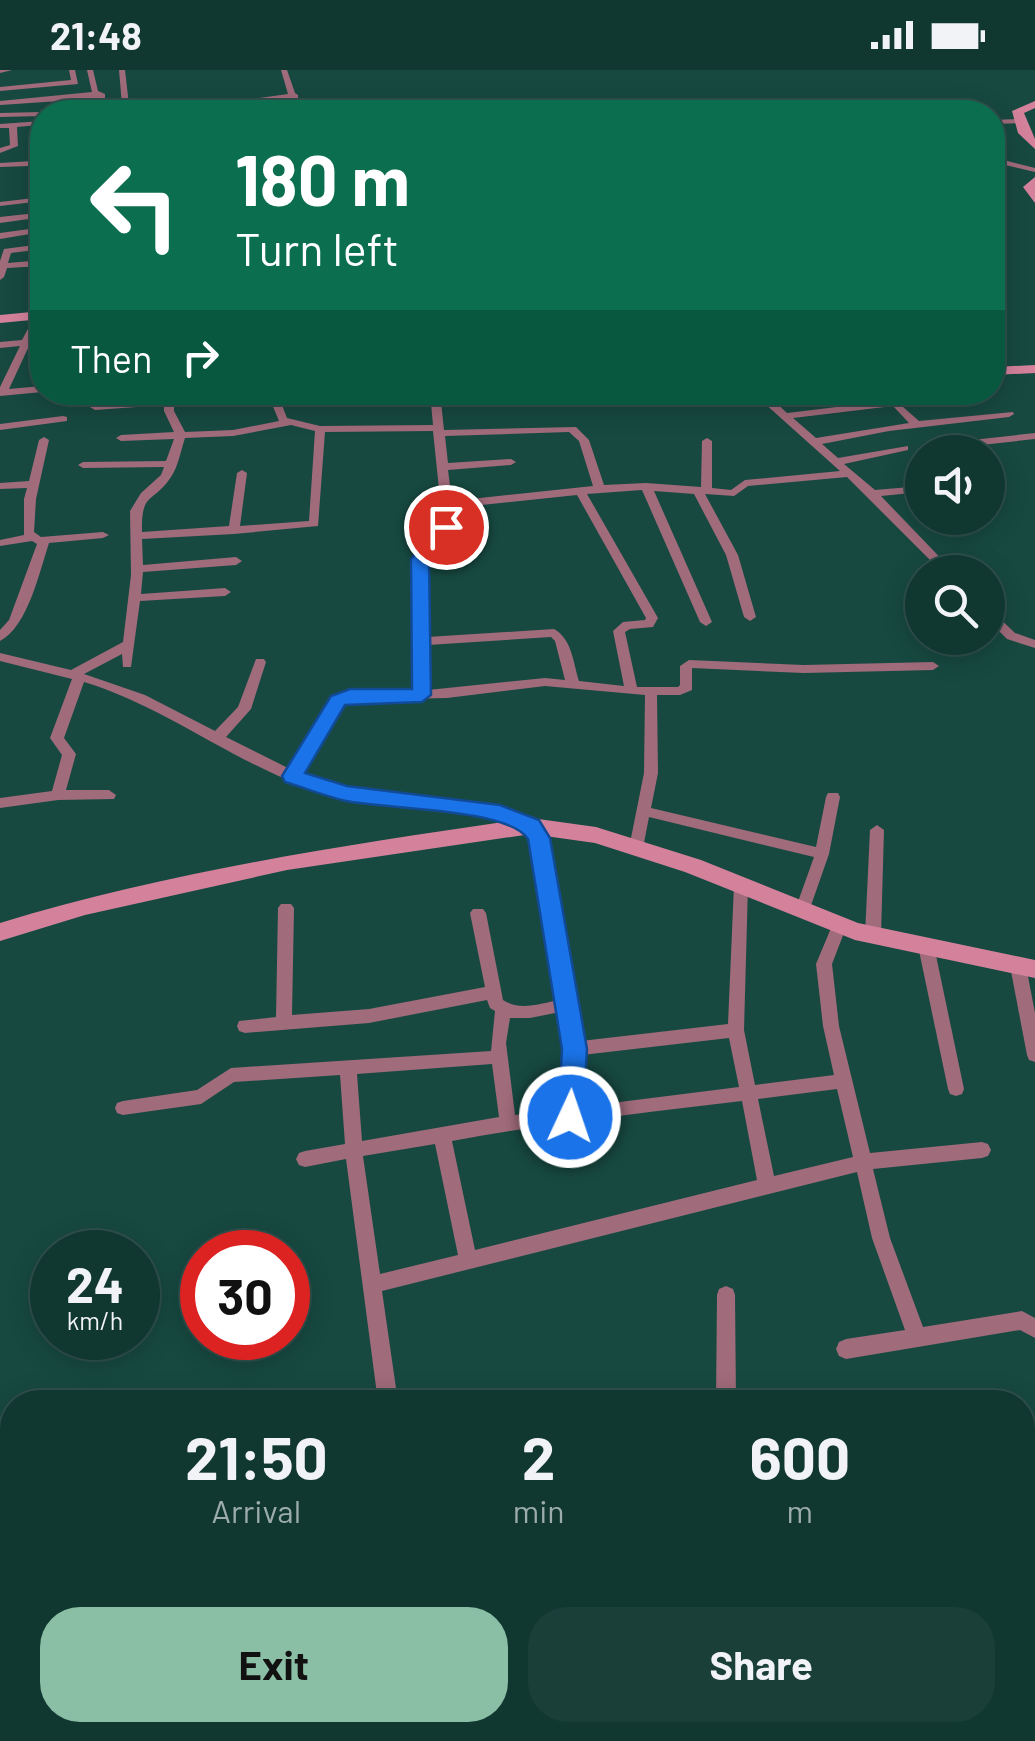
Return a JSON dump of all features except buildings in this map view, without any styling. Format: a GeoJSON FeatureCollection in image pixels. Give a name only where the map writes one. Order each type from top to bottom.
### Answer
{"type":"FeatureCollection","features":[{"type":"Feature","properties":{"kind":"street"},"geometry":{"type":"LineString","coordinates":[[0,71],[9,70]]}},
{"type":"Feature","properties":{"kind":"street"},"geometry":{"type":"LineString","coordinates":[[90,70],[94,92],[100,94]]}},
{"type":"Feature","properties":{"kind":"street"},"geometry":{"type":"LineString","coordinates":[[122,70],[125,100]]}},
{"type":"Feature","properties":{"kind":"street"},"geometry":{"type":"LineString","coordinates":[[284,70],[295,100]]}},
{"type":"Feature","properties":{"kind":"street"},"geometry":{"type":"LineString","coordinates":[[0,86],[70,83],[77,81],[74,73]]}},
{"type":"Feature","properties":{"kind":"street"},"geometry":{"type":"LineString","coordinates":[[157,88],[158,100]]}},
{"type":"Feature","properties":{"kind":"street"},"geometry":{"type":"LineString","coordinates":[[33,100],[100,94]]}},
{"type":"Feature","properties":{"kind":"street"},"geometry":{"type":"LineString","coordinates":[[100,94],[101,100]]}},
{"type":"Feature","properties":{"kind":"street"},"geometry":{"type":"LineString","coordinates":[[249,100],[294,95]]}},
{"type":"Feature","properties":{"kind":"street"},"geometry":{"type":"LineString","coordinates":[[0,103],[30,100]]}},
{"type":"Feature","properties":{"kind":"street"},"geometry":{"type":"LineString","coordinates":[[1035,104],[1019,110],[1026,136],[1035,146]]}},
{"type":"Feature","properties":{"kind":"street"},"geometry":{"type":"LineString","coordinates":[[0,114],[30,114]]}},
{"type":"Feature","properties":{"kind":"street"},"geometry":{"type":"LineString","coordinates":[[1005,122],[1021,121]]}},
{"type":"Feature","properties":{"kind":"street"},"geometry":{"type":"LineString","coordinates":[[0,126],[30,123]]}},
{"type":"Feature","properties":{"kind":"street"},"geometry":{"type":"LineString","coordinates":[[0,150],[14,146],[12,125]]}},
{"type":"Feature","properties":{"kind":"street"},"geometry":{"type":"LineString","coordinates":[[0,165],[30,162]]}},
{"type":"Feature","properties":{"kind":"street"},"geometry":{"type":"LineString","coordinates":[[1005,162],[1035,170]]}},
{"type":"Feature","properties":{"kind":"street"},"geometry":{"type":"LineString","coordinates":[[1035,181],[1029,188],[1035,199]]}},
{"type":"Feature","properties":{"kind":"street"},"geometry":{"type":"LineString","coordinates":[[0,204],[30,200]]}},
{"type":"Feature","properties":{"kind":"street"},"geometry":{"type":"LineString","coordinates":[[0,220],[30,216]]}},
{"type":"Feature","properties":{"kind":"street"},"geometry":{"type":"LineString","coordinates":[[0,236],[30,232]]}},
{"type":"Feature","properties":{"kind":"street"},"geometry":{"type":"LineString","coordinates":[[1,271],[9,250],[30,248]]}},
{"type":"Feature","properties":{"kind":"street"},"geometry":{"type":"LineString","coordinates":[[1,271],[30,265]]}},
{"type":"Feature","properties":{"kind":"street"},"geometry":{"type":"LineString","coordinates":[[0,320],[30,317]]}},
{"type":"Feature","properties":{"kind":"street"},"geometry":{"type":"LineString","coordinates":[[1,393],[30,335]]}},
{"type":"Feature","properties":{"kind":"street"},"geometry":{"type":"LineString","coordinates":[[0,344],[26,343]]}},
{"type":"Feature","properties":{"kind":"street"},"geometry":{"type":"LineString","coordinates":[[1005,370],[1035,369]]}},
{"type":"Feature","properties":{"kind":"street"},"geometry":{"type":"LineString","coordinates":[[1,393],[30,390]]}},
{"type":"Feature","properties":{"kind":"street"},"geometry":{"type":"LineString","coordinates":[[95,407],[111,405]]}},
{"type":"Feature","properties":{"kind":"street"},"geometry":{"type":"LineString","coordinates":[[127,664],[140,503],[166,476],[181,435],[170,405]]}},
{"type":"Feature","properties":{"kind":"street"},"geometry":{"type":"LineString","coordinates":[[278,405],[287,423]]}},
{"type":"Feature","properties":{"kind":"street"},"geometry":{"type":"LineString","coordinates":[[422,695],[420,559],[446,527],[436,405]]}},
{"type":"Feature","properties":{"kind":"street"},"geometry":{"type":"LineString","coordinates":[[773,405],[872,494],[931,555]]}},
{"type":"Feature","properties":{"kind":"street"},"geometry":{"type":"LineString","coordinates":[[784,416],[878,405]]}},
{"type":"Feature","properties":{"kind":"street"},"geometry":{"type":"LineString","coordinates":[[897,405],[918,425]]}},
{"type":"Feature","properties":{"kind":"street"},"geometry":{"type":"LineString","coordinates":[[813,442],[1009,414]]}},
{"type":"Feature","properties":{"kind":"street"},"geometry":{"type":"LineString","coordinates":[[0,428],[63,419]]}},
{"type":"Feature","properties":{"kind":"street"},"geometry":{"type":"LineString","coordinates":[[945,421],[956,435]]}},
{"type":"Feature","properties":{"kind":"street"},"geometry":{"type":"LineString","coordinates":[[120,438],[233,433],[287,423],[320,429],[572,429],[584,440],[600,490]]}},
{"type":"Feature","properties":{"kind":"street"},"geometry":{"type":"LineString","coordinates":[[136,536],[314,524],[320,429]]}},
{"type":"Feature","properties":{"kind":"street"},"geometry":{"type":"LineString","coordinates":[[1005,443],[1033,439]]}},
{"type":"Feature","properties":{"kind":"street"},"geometry":{"type":"LineString","coordinates":[[38,538],[28,533],[33,484],[44,440]]}},
{"type":"Feature","properties":{"kind":"street"},"geometry":{"type":"LineString","coordinates":[[707,442],[702,490],[732,555],[750,616]]}},
{"type":"Feature","properties":{"kind":"street"},"geometry":{"type":"LineString","coordinates":[[836,462],[904,448]]}},
{"type":"Feature","properties":{"kind":"street"},"geometry":{"type":"LineString","coordinates":[[442,466],[511,462]]}},
{"type":"Feature","properties":{"kind":"street"},"geometry":{"type":"LineString","coordinates":[[83,465],[170,464]]}},
{"type":"Feature","properties":{"kind":"street"},"geometry":{"type":"LineString","coordinates":[[234,531],[242,473]]}},
{"type":"Feature","properties":{"kind":"street"},"geometry":{"type":"LineString","coordinates":[[446,505],[646,486],[734,494],[744,483],[849,474]]}},
{"type":"Feature","properties":{"kind":"street"},"geometry":{"type":"LineString","coordinates":[[0,486],[33,484]]}},
{"type":"Feature","properties":{"kind":"street"},"geometry":{"type":"LineString","coordinates":[[646,486],[706,622]]}},
{"type":"Feature","properties":{"kind":"street"},"geometry":{"type":"LineString","coordinates":[[872,494],[905,491]]}},
{"type":"Feature","properties":{"kind":"street"},"geometry":{"type":"LineString","coordinates":[[581,492],[652,618],[649,624],[621,626],[619,631],[631,691]]}},
{"type":"Feature","properties":{"kind":"street"},"geometry":{"type":"LineString","coordinates":[[0,542],[103,535]]}},
{"type":"Feature","properties":{"kind":"street"},"geometry":{"type":"LineString","coordinates":[[0,636],[15,622],[38,538]]}},
{"type":"Feature","properties":{"kind":"street"},"geometry":{"type":"LineString","coordinates":[[137,569],[236,561]]}},
{"type":"Feature","properties":{"kind":"street"},"geometry":{"type":"LineString","coordinates":[[135,598],[225,592]]}},
{"type":"Feature","properties":{"kind":"street"},"geometry":{"type":"LineString","coordinates":[[1005,630],[1035,644]]}},
{"type":"Feature","properties":{"kind":"street"},"geometry":{"type":"LineString","coordinates":[[421,640],[554,633],[561,640],[573,684]]}},
{"type":"Feature","properties":{"kind":"street"},"geometry":{"type":"LineString","coordinates":[[58,795],[69,754],[57,738],[75,676],[130,644]]}},
{"type":"Feature","properties":{"kind":"street"},"geometry":{"type":"LineString","coordinates":[[0,657],[137,696],[293,776],[347,794],[500,813],[531,826],[596,835],[873,935],[1026,967],[1035,1055]]}},
{"type":"Feature","properties":{"kind":"street"},"geometry":{"type":"LineString","coordinates":[[217,738],[244,710],[260,662]]}},
{"type":"Feature","properties":{"kind":"street"},"geometry":{"type":"LineString","coordinates":[[293,776],[338,700],[350,696],[422,695],[523,684],[573,684],[651,692],[685,689],[689,664],[821,669],[933,666]]}},
{"type":"Feature","properties":{"kind":"street"},"geometry":{"type":"LineString","coordinates":[[636,848],[651,772],[651,692]]}},
{"type":"Feature","properties":{"kind":"street"},"geometry":{"type":"LineString","coordinates":[[0,803],[58,795],[108,795]]}},
{"type":"Feature","properties":{"kind":"street"},"geometry":{"type":"LineString","coordinates":[[803,910],[822,854],[833,797]]}},
{"type":"Feature","properties":{"kind":"street"},"geometry":{"type":"LineString","coordinates":[[644,811],[822,854]]}},
{"type":"Feature","properties":{"kind":"street"},"geometry":{"type":"LineString","coordinates":[[0,932],[86,906],[288,862],[531,826]]}},
{"type":"Feature","properties":{"kind":"street"},"geometry":{"type":"LineString","coordinates":[[531,826],[539,838],[568,1004],[574,1049],[570,1117]]}},
{"type":"Feature","properties":{"kind":"street"},"geometry":{"type":"LineString","coordinates":[[873,935],[877,830]]}},
{"type":"Feature","properties":{"kind":"street"},"geometry":{"type":"LineString","coordinates":[[741,885],[736,1030],[767,1186]]}},
{"type":"Feature","properties":{"kind":"street"},"geometry":{"type":"LineString","coordinates":[[284,1022],[286,908]]}},
{"type":"Feature","properties":{"kind":"street"},"geometry":{"type":"LineString","coordinates":[[478,912],[494,992],[503,1011],[499,1057],[508,1124]]}},
{"type":"Feature","properties":{"kind":"street"},"geometry":{"type":"LineString","coordinates":[[839,924],[824,964],[831,1026],[881,1238],[917,1337]]}},
{"type":"Feature","properties":{"kind":"street"},"geometry":{"type":"LineString","coordinates":[[926,946],[956,1089]]}},
{"type":"Feature","properties":{"kind":"street"},"geometry":{"type":"LineString","coordinates":[[245,1026],[369,1016],[494,992]]}},
{"type":"Feature","properties":{"kind":"street"},"geometry":{"type":"LineString","coordinates":[[503,1011],[514,1013],[568,1004]]}},
{"type":"Feature","properties":{"kind":"street"},"geometry":{"type":"LineString","coordinates":[[574,1049],[736,1030]]}},
{"type":"Feature","properties":{"kind":"street"},"geometry":{"type":"LineString","coordinates":[[122,1108],[200,1097],[230,1076],[499,1057]]}},
{"type":"Feature","properties":{"kind":"street"},"geometry":{"type":"LineString","coordinates":[[348,1068],[354,1152],[386,1390]]}},
{"type":"Feature","properties":{"kind":"street"},"geometry":{"type":"LineString","coordinates":[[305,1159],[508,1124],[844,1081]]}},
{"type":"Feature","properties":{"kind":"street"},"geometry":{"type":"LineString","coordinates":[[442,1136],[468,1260]]}},
{"type":"Feature","properties":{"kind":"street"},"geometry":{"type":"LineString","coordinates":[[371,1285],[863,1162],[982,1150]]}},
{"type":"Feature","properties":{"kind":"street"},"geometry":{"type":"LineString","coordinates":[[726,1295],[726,1390]]}},
{"type":"Feature","properties":{"kind":"street"},"geometry":{"type":"LineString","coordinates":[[846,1349],[1022,1320],[1035,1329]]}},
{"type":"Feature","properties":{"kind":"route"},"geometry":{"type":"LineString","coordinates":[[446,527],[420,559],[422,695],[350,696],[338,700],[293,776],[347,794],[500,813],[531,826],[539,838],[574,1049],[570,1117]]}}]}
